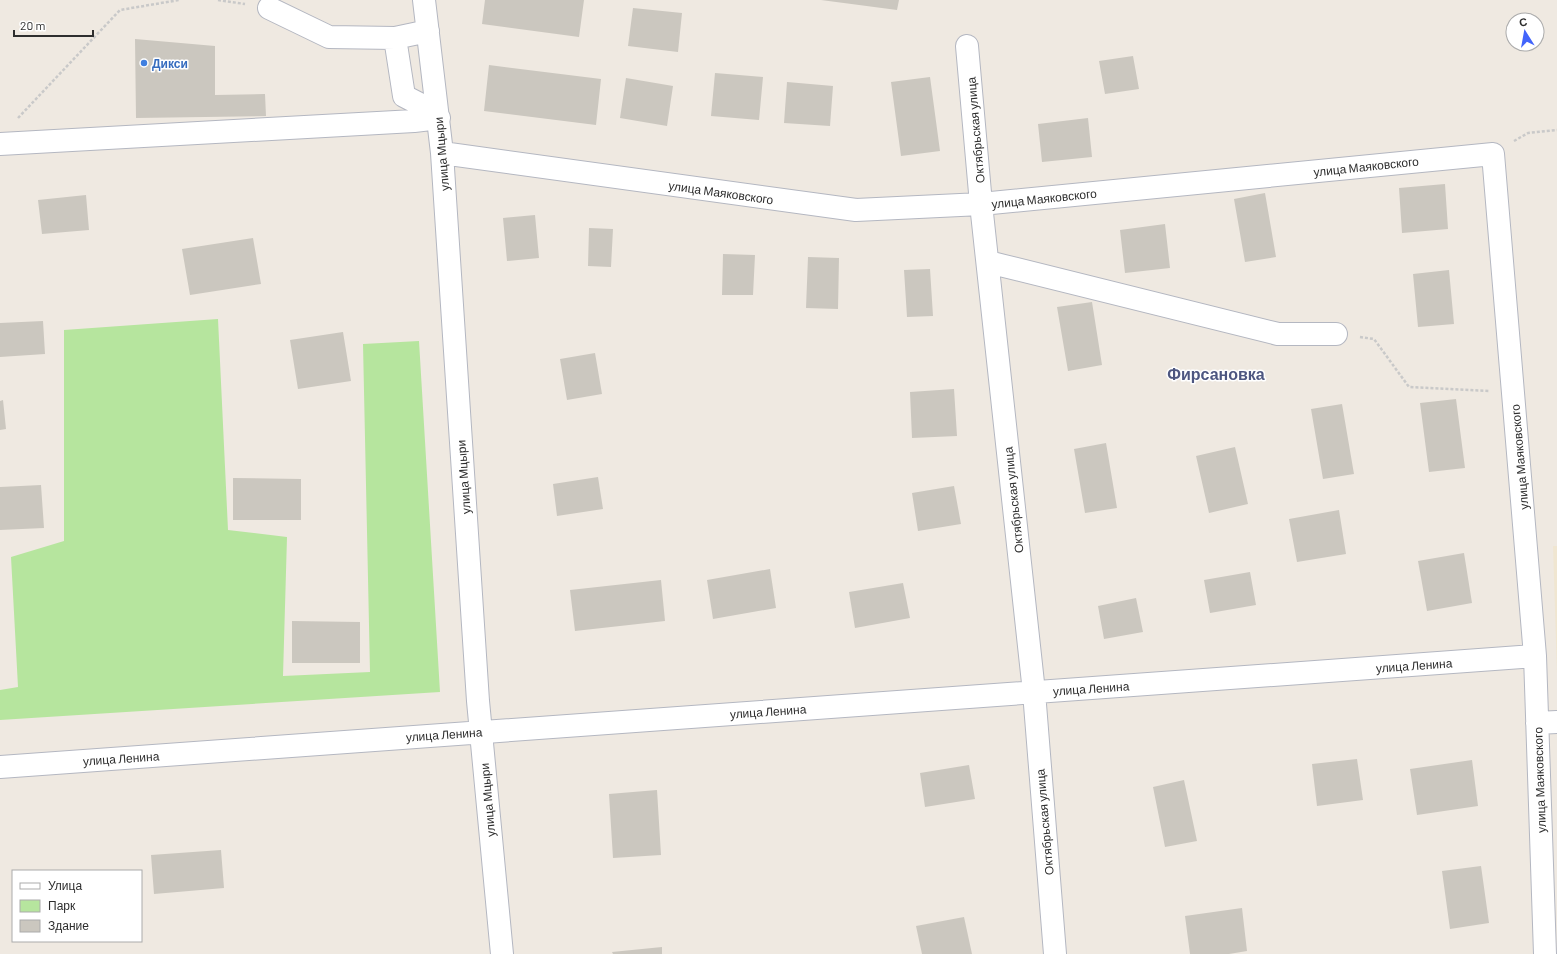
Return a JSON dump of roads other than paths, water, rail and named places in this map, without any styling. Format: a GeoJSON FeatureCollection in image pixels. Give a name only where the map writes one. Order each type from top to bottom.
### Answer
{"type":"FeatureCollection","features":[{"type":"Feature","properties":{"kind":"street","name":"улица Мцыри"},"geometry":{"type":"LineString","coordinates":[[424,0],[442,153],[476,678],[502,954]]}},
{"type":"Feature","properties":{"kind":"street"},"geometry":{"type":"LineString","coordinates":[[269,8],[330,37],[395,38],[428,31]]}},
{"type":"Feature","properties":{"kind":"street"},"geometry":{"type":"LineString","coordinates":[[395,38],[404,96],[438,115]]}},
{"type":"Feature","properties":{"kind":"street","name":"Октябрьская улица"},"geometry":{"type":"LineString","coordinates":[[968,46],[981,204],[1034,692],[1055,954]]}},
{"type":"Feature","properties":{"kind":"street"},"geometry":{"type":"LineString","coordinates":[[0,144],[406,121],[438,115]]}},
{"type":"Feature","properties":{"kind":"street","name":"улица Маяковского"},"geometry":{"type":"LineString","coordinates":[[442,153],[856,210],[981,204],[1493,154],[1535,656],[1547,723],[1545,954]]}},
{"type":"Feature","properties":{"kind":"street"},"geometry":{"type":"LineString","coordinates":[[988,262],[1278,334],[1336,334]]}},
{"type":"Feature","properties":{"kind":"street","name":"улица Ленина"},"geometry":{"type":"LineString","coordinates":[[0,767],[1535,656]]}},
{"type":"Feature","properties":{"kind":"place","name":"Дикси"},"geometry":{"type":"Point","coordinates":[144,63]}},
{"type":"Feature","properties":{"kind":"district","name":"Фирсановка"},"geometry":{"type":"Point","coordinates":[1216,373]}}]}
